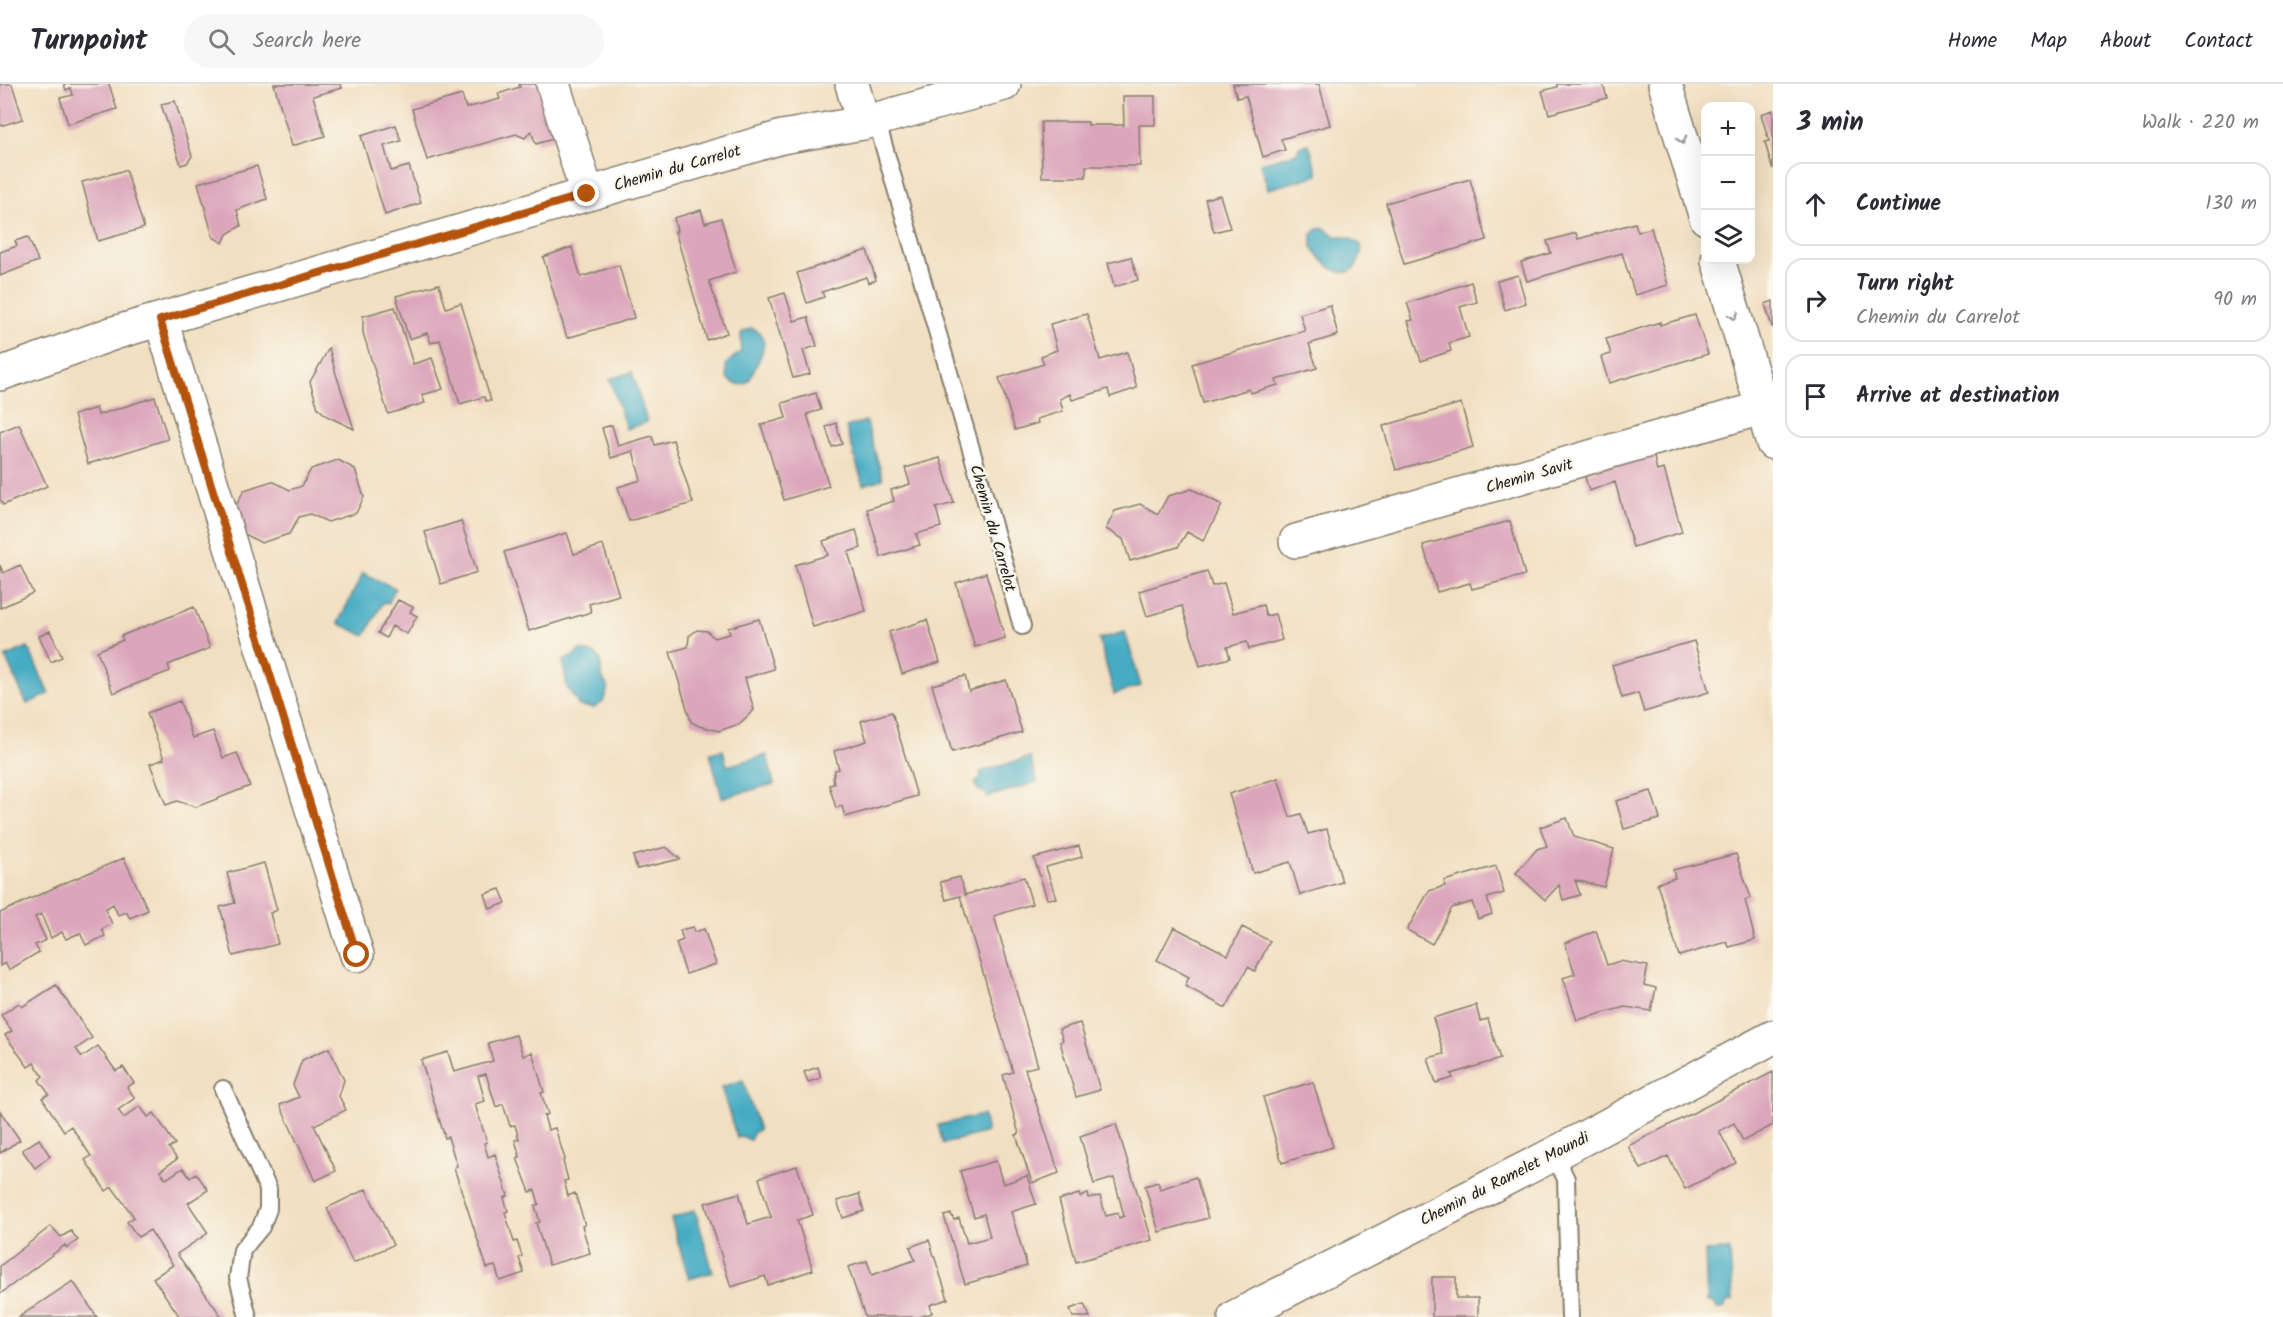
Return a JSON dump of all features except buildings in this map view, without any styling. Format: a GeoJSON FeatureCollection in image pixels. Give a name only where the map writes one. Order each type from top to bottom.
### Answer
{"type":"FeatureCollection","features":[{"type":"Feature","properties":{"kind":"street"},"geometry":{"type":"LineString","coordinates":[[553,84],[587,194]]}},
{"type":"Feature","properties":{"kind":"street"},"geometry":{"type":"LineString","coordinates":[[852,84],[869,121]]}},
{"type":"Feature","properties":{"kind":"street","name":"Chemin du Carrelot"},"geometry":{"type":"LineString","coordinates":[[0,374],[114,333],[782,136],[869,121],[1004,84]]}},
{"type":"Feature","properties":{"kind":"street"},"geometry":{"type":"LineString","coordinates":[[1665,84],[1704,210]]}},
{"type":"Feature","properties":{"kind":"street"},"geometry":{"type":"LineString","coordinates":[[1719,264],[1773,442]]}},
{"type":"Feature","properties":{"kind":"street"},"geometry":{"type":"LineString","coordinates":[[160,320],[357,955]]}},
{"type":"Feature","properties":{"kind":"street","name":"Chemin Savit"},"geometry":{"type":"LineString","coordinates":[[1296,541],[1762,408]]}},
{"type":"Feature","properties":{"kind":"street","name":"Chemin du Ramelet Moundi"},"geometry":{"type":"LineString","coordinates":[[1234,1317],[1554,1154],[1773,1037]]}},
{"type":"Feature","properties":{"kind":"lane","name":"Chemin du Carrelot"},"geometry":{"type":"LineString","coordinates":[[869,121],[1022,626]]}},
{"type":"Feature","properties":{"kind":"lane"},"geometry":{"type":"LineString","coordinates":[[223,1089],[268,1189],[268,1209],[261,1227],[242,1250],[238,1278],[248,1317]]}},
{"type":"Feature","properties":{"kind":"lane"},"geometry":{"type":"LineString","coordinates":[[1554,1154],[1566,1179],[1570,1317]]}},
{"type":"Feature","properties":{"kind":"water"},"geometry":{"type":"Polygon","coordinates":[[[1309,144],[1318,175],[1268,189],[1260,163],[1297,153],[1299,147],[1309,144]]]}},
{"type":"Feature","properties":{"kind":"water"},"geometry":{"type":"Polygon","coordinates":[[[1324,228],[1336,236],[1350,238],[1361,245],[1359,261],[1353,269],[1343,272],[1333,269],[1312,248],[1312,234],[1324,228]]]}},
{"type":"Feature","properties":{"kind":"water"},"geometry":{"type":"Polygon","coordinates":[[[751,328],[761,335],[764,345],[750,380],[744,384],[737,384],[727,378],[726,364],[741,351],[741,333],[751,328]]]}},
{"type":"Feature","properties":{"kind":"water"},"geometry":{"type":"Polygon","coordinates":[[[632,372],[647,422],[626,429],[610,379],[632,372]]]}},
{"type":"Feature","properties":{"kind":"water"},"geometry":{"type":"Polygon","coordinates":[[[866,421],[883,479],[863,485],[846,427],[866,421]]]}},
{"type":"Feature","properties":{"kind":"water"},"geometry":{"type":"Polygon","coordinates":[[[363,573],[395,588],[388,604],[383,602],[365,636],[338,623],[363,573]]]}},
{"type":"Feature","properties":{"kind":"water"},"geometry":{"type":"Polygon","coordinates":[[[1125,632],[1141,686],[1114,694],[1099,639],[1125,632]]]}},
{"type":"Feature","properties":{"kind":"water"},"geometry":{"type":"Polygon","coordinates":[[[28,647],[49,694],[27,704],[5,657],[28,647]]]}},
{"type":"Feature","properties":{"kind":"water"},"geometry":{"type":"Polygon","coordinates":[[[580,650],[595,654],[601,660],[601,675],[608,688],[603,702],[594,708],[579,706],[567,687],[563,661],[580,650]]]}},
{"type":"Feature","properties":{"kind":"water"},"geometry":{"type":"Polygon","coordinates":[[[723,750],[727,766],[767,755],[774,784],[722,798],[710,753],[723,750]]]}},
{"type":"Feature","properties":{"kind":"water"},"geometry":{"type":"Polygon","coordinates":[[[1030,757],[1037,782],[987,797],[986,793],[978,790],[975,784],[981,777],[980,772],[1030,757]]]}},
{"type":"Feature","properties":{"kind":"water"},"geometry":{"type":"Polygon","coordinates":[[[743,1080],[759,1130],[754,1132],[750,1140],[742,1136],[737,1138],[721,1087],[743,1080]]]}},
{"type":"Feature","properties":{"kind":"water"},"geometry":{"type":"Polygon","coordinates":[[[983,1115],[987,1132],[943,1144],[938,1125],[983,1115]]]}},
{"type":"Feature","properties":{"kind":"water"},"geometry":{"type":"Polygon","coordinates":[[[695,1210],[713,1272],[689,1279],[671,1219],[695,1210]]]}},
{"type":"Feature","properties":{"kind":"water"},"geometry":{"type":"Polygon","coordinates":[[[1730,1250],[1733,1301],[1728,1301],[1723,1309],[1717,1309],[1712,1302],[1707,1302],[1705,1251],[1730,1250]]]}},
{"type":"Feature","properties":{"kind":"route"},"geometry":{"type":"LineString","coordinates":[[357,955],[160,320],[587,194]]}}]}
